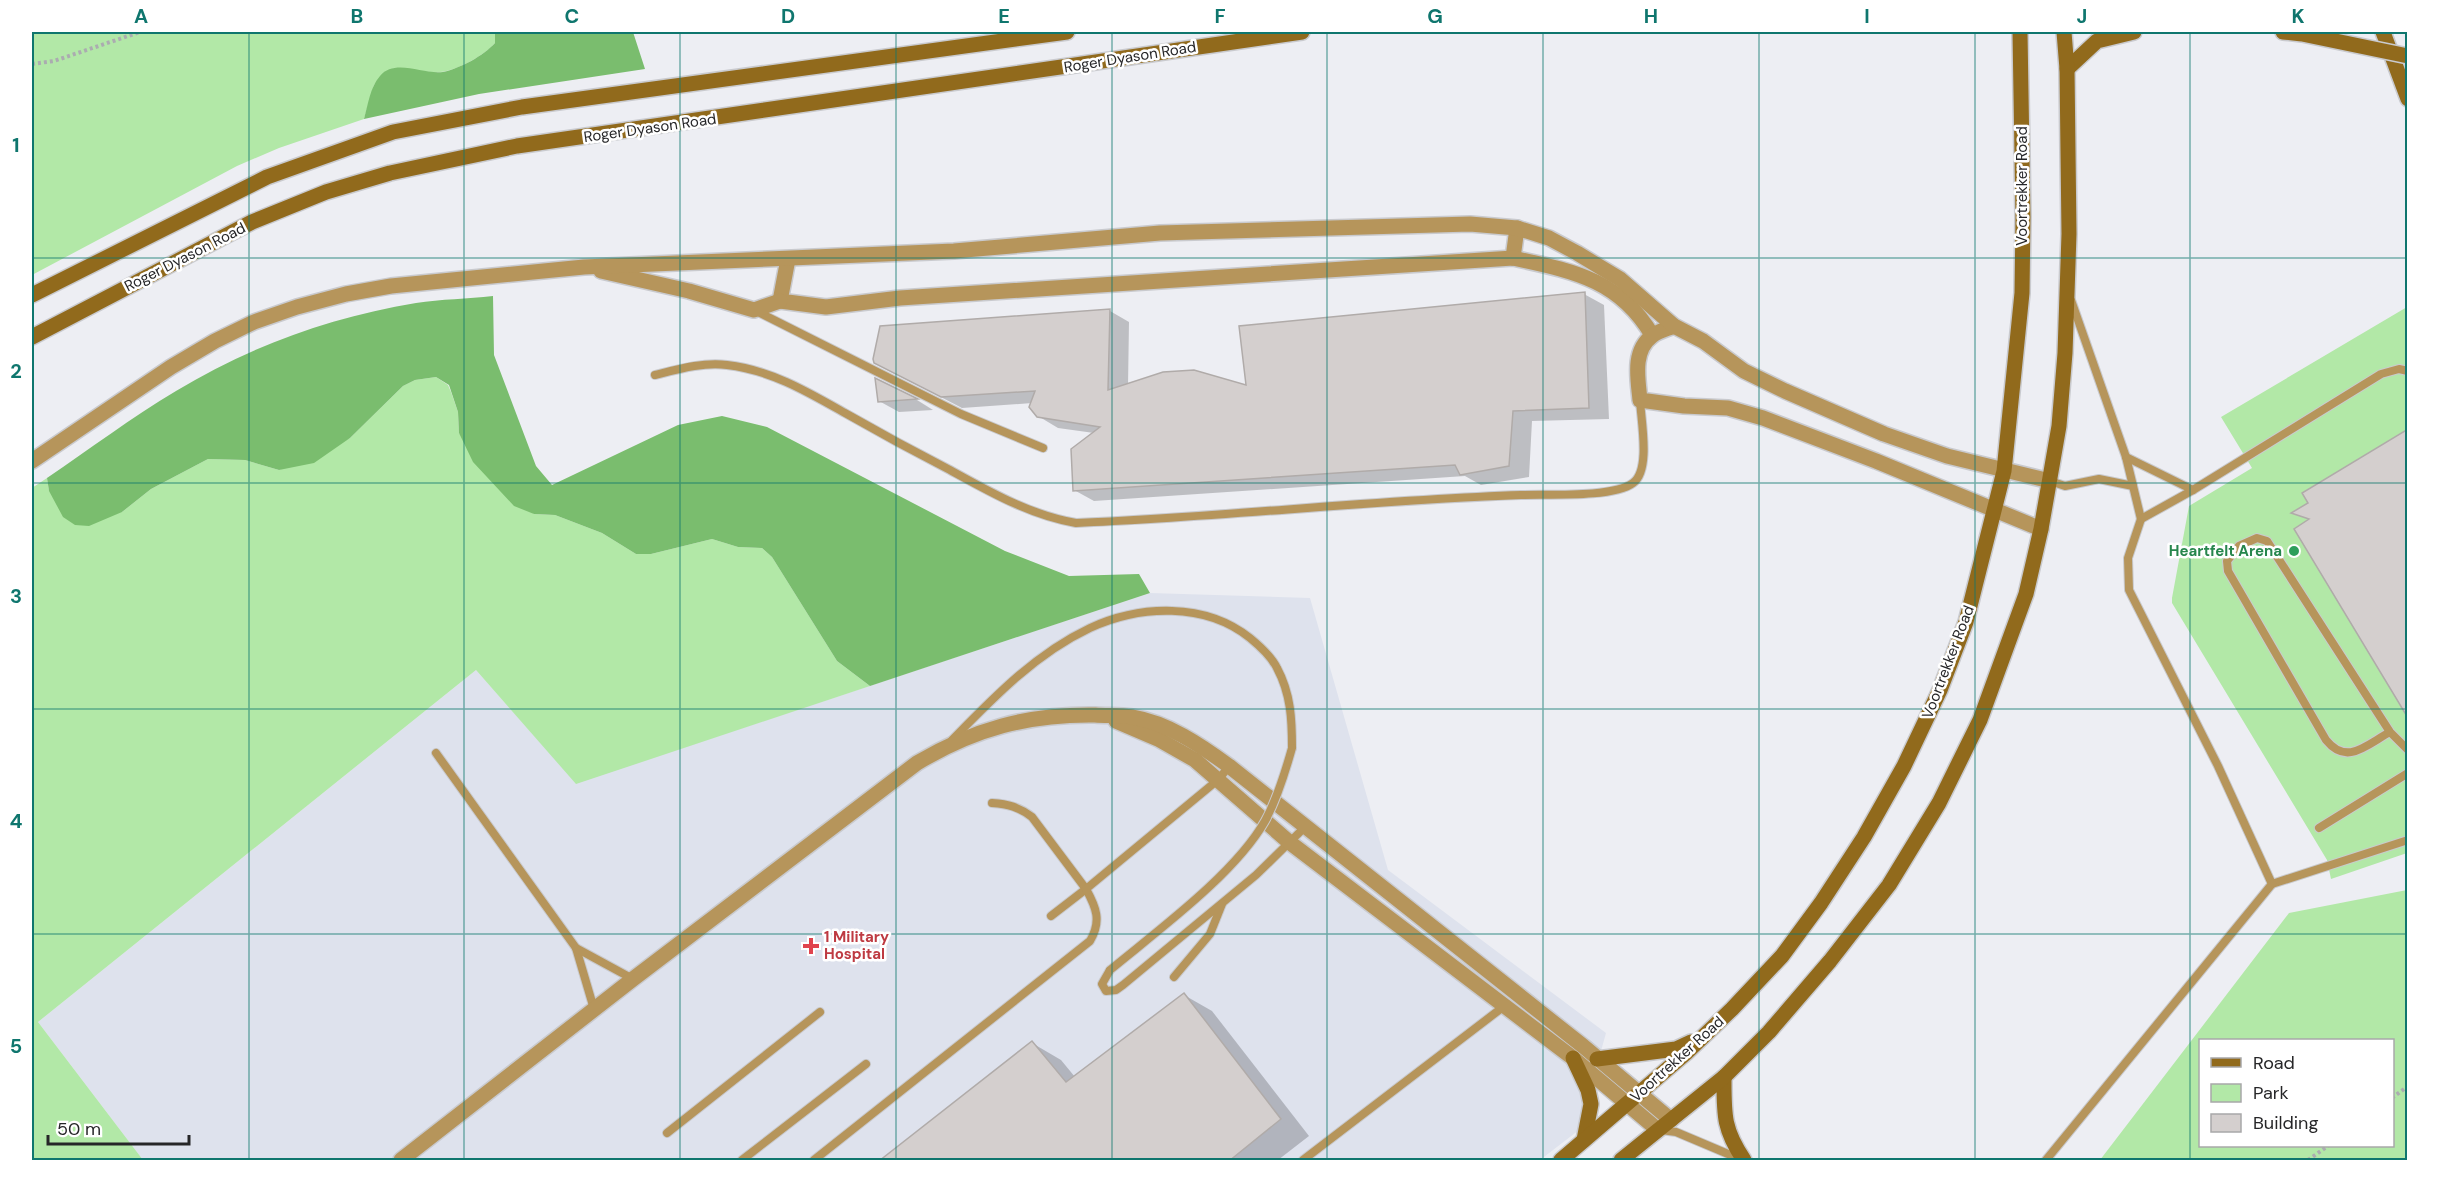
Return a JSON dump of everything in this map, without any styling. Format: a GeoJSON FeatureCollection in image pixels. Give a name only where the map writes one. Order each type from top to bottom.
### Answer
{"type":"FeatureCollection","features":[{"type":"Feature","properties":{"kind":"street"},"geometry":{"type":"LineString","coordinates":[[32,296],[65,277],[267,177],[393,132],[522,107],[1067,32]]}},
{"type":"Feature","properties":{"kind":"street","name":"Roger Dyason Road"},"geometry":{"type":"LineString","coordinates":[[32,337],[252,222],[326,192],[390,173],[517,146],[1302,32]]}},
{"type":"Feature","properties":{"kind":"street","name":"Voortrekker Road"},"geometry":{"type":"LineString","coordinates":[[1561,1161],[1703,1037],[1782,956],[1864,837],[1904,766],[1940,690],[1966,622],[2004,471],[2022,293],[2020,32]]}},
{"type":"Feature","properties":{"kind":"street"},"geometry":{"type":"LineString","coordinates":[[1621,1161],[1658,1130],[1673,1126],[1725,1077],[1769,1032],[1836,952],[1890,885],[1939,803],[1980,720],[2026,594],[2041,529],[2060,426],[2067,287],[2067,69],[2064,32]]}},
{"type":"Feature","properties":{"kind":"street"},"geometry":{"type":"LineString","coordinates":[[2067,69],[2097,41],[2134,32]]}},
{"type":"Feature","properties":{"kind":"street"},"geometry":{"type":"LineString","coordinates":[[2283,32],[2408,56]]}},
{"type":"Feature","properties":{"kind":"street"},"geometry":{"type":"LineString","coordinates":[[2383,32],[2408,99]]}},
{"type":"Feature","properties":{"kind":"street"},"geometry":{"type":"LineString","coordinates":[[32,461],[171,367],[215,341],[265,318],[345,294],[391,286],[584,267],[954,251],[1160,233],[1470,224],[1517,228],[1549,238],[1611,273],[1674,326],[1703,341],[1744,371],[1805,400],[1917,446],[2004,471],[2050,481]]}},
{"type":"Feature","properties":{"kind":"street"},"geometry":{"type":"LineString","coordinates":[[1513,258],[1517,228]]}},
{"type":"Feature","properties":{"kind":"street"},"geometry":{"type":"LineString","coordinates":[[584,267],[689,291],[754,310],[780,301],[801,305],[847,306],[900,298],[1513,258],[1575,272],[1608,288],[1634,310],[1652,335]]}},
{"type":"Feature","properties":{"kind":"street"},"geometry":{"type":"LineString","coordinates":[[780,301],[788,259]]}},
{"type":"Feature","properties":{"kind":"street"},"geometry":{"type":"LineString","coordinates":[[32,303],[65,277]]}},
{"type":"Feature","properties":{"kind":"street"},"geometry":{"type":"LineString","coordinates":[[1674,326],[1652,335],[1640,352],[1638,362],[1640,400],[1684,406],[1728,408],[1763,418],[2041,529]]}},
{"type":"Feature","properties":{"kind":"street"},"geometry":{"type":"LineString","coordinates":[[1102,715],[1195,760],[1289,842],[1573,1058],[1658,1130]]}},
{"type":"Feature","properties":{"kind":"street"},"geometry":{"type":"LineString","coordinates":[[401,1161],[888,783],[947,745],[977,732],[1046,716],[1131,717],[1161,726],[1200,746],[1229,766],[1597,1059],[1673,1126]]}},
{"type":"Feature","properties":{"kind":"street"},"geometry":{"type":"LineString","coordinates":[[1597,1059],[1676,1049],[1703,1037]]}},
{"type":"Feature","properties":{"kind":"street"},"geometry":{"type":"LineString","coordinates":[[1573,1058],[1588,1090],[1591,1104],[1584,1140]]}},
{"type":"Feature","properties":{"kind":"street"},"geometry":{"type":"LineString","coordinates":[[1725,1077],[1727,1129],[1744,1161]]}},
{"type":"Feature","properties":{"kind":"lane"},"geometry":{"type":"LineString","coordinates":[[2067,287],[2126,457],[2141,519],[2128,558],[2129,590],[2218,766],[2272,884]]}},
{"type":"Feature","properties":{"kind":"lane"},"geometry":{"type":"LineString","coordinates":[[754,310],[962,414],[1043,448]]}},
{"type":"Feature","properties":{"kind":"lane"},"geometry":{"type":"LineString","coordinates":[[655,375],[702,364],[726,364],[748,368],[793,384],[1020,507],[1054,519],[1076,523],[1499,496],[1602,493],[1620,489],[1632,483],[1642,468],[1640,400]]}},
{"type":"Feature","properties":{"kind":"lane"},"geometry":{"type":"LineString","coordinates":[[2141,519],[2193,490],[2381,374],[2399,369],[2408,371]]}},
{"type":"Feature","properties":{"kind":"lane"},"geometry":{"type":"LineString","coordinates":[[2126,457],[2193,490]]}},
{"type":"Feature","properties":{"kind":"lane"},"geometry":{"type":"LineString","coordinates":[[2050,481],[2065,486],[2099,479],[2133,486]]}},
{"type":"Feature","properties":{"kind":"lane"},"geometry":{"type":"LineString","coordinates":[[2390,732],[2345,754],[2335,751],[2330,746],[2228,571],[2227,561],[2239,546],[2258,538],[2267,541],[2390,732],[2408,750]]}},
{"type":"Feature","properties":{"kind":"lane"},"geometry":{"type":"LineString","coordinates":[[947,745],[1012,680],[1042,657],[1091,628],[1123,617],[1181,611],[1204,614],[1227,623],[1264,649],[1277,667],[1287,692],[1292,719],[1292,748],[1273,805],[1255,836],[1215,880],[1110,970],[1102,984],[1106,991],[1110,992],[1123,985],[1222,904],[1305,827]]}},
{"type":"Feature","properties":{"kind":"lane"},"geometry":{"type":"LineString","coordinates":[[436,753],[576,948],[594,1009]]}},
{"type":"Feature","properties":{"kind":"lane"},"geometry":{"type":"LineString","coordinates":[[1051,916],[1219,779],[1229,766]]}},
{"type":"Feature","properties":{"kind":"lane"},"geometry":{"type":"LineString","coordinates":[[2319,828],[2408,773]]}},
{"type":"Feature","properties":{"kind":"lane"},"geometry":{"type":"LineString","coordinates":[[814,1161],[1090,941],[1096,932],[1097,911],[1086,889],[1032,817],[1021,808],[992,803]]}},
{"type":"Feature","properties":{"kind":"lane"},"geometry":{"type":"LineString","coordinates":[[2046,1161],[2272,884],[2408,840]]}},
{"type":"Feature","properties":{"kind":"lane"},"geometry":{"type":"LineString","coordinates":[[1173,977],[1210,934],[1222,904]]}},
{"type":"Feature","properties":{"kind":"lane"},"geometry":{"type":"LineString","coordinates":[[576,948],[633,979]]}},
{"type":"Feature","properties":{"kind":"lane"},"geometry":{"type":"LineString","coordinates":[[1303,1161],[1517,995]]}},
{"type":"Feature","properties":{"kind":"lane"},"geometry":{"type":"LineString","coordinates":[[667,1133],[819,1012]]}},
{"type":"Feature","properties":{"kind":"lane"},"geometry":{"type":"LineString","coordinates":[[742,1161],[866,1064]]}},
{"type":"Feature","properties":{"kind":"lane"},"geometry":{"type":"LineString","coordinates":[[1673,1126],[1744,1161]]}},
{"type":"Feature","properties":{"kind":"path"},"geometry":{"type":"LineString","coordinates":[[32,64],[54,61],[140,32]]}},
{"type":"Feature","properties":{"kind":"path"},"geometry":{"type":"LineString","coordinates":[[2394,1096],[2408,1086]]}},
{"type":"Feature","properties":{"kind":"path"},"geometry":{"type":"LineString","coordinates":[[2308,1161],[2327,1147]]}},
{"type":"Feature","properties":{"kind":"shaded area","name":"1 Military Hospital"},"geometry":{"type":"Polygon","coordinates":[[[1150,593],[1310,598],[1388,870],[1606,1033],[1579,1130],[1540,1160],[143,1160],[38,1022],[476,670],[576,783],[1150,593]]]}},
{"type":"Feature","properties":{"kind":"green space"},"geometry":{"type":"Polygon","coordinates":[[[32,32],[495,32],[495,43],[470,62],[447,71],[392,69],[374,85],[364,119],[279,148],[237,166],[32,275],[32,32]]]}},
{"type":"Feature","properties":{"kind":"green space"},"geometry":{"type":"Polygon","coordinates":[[[495,32],[633,32],[645,69],[479,94],[364,119],[374,85],[386,71],[402,68],[443,72],[457,68],[490,48],[495,43],[495,32]]]}},
{"type":"Feature","properties":{"kind":"green space"},"geometry":{"type":"Polygon","coordinates":[[[493,296],[494,355],[536,466],[552,485],[678,425],[722,416],[767,427],[1005,551],[1069,576],[1139,574],[1150,593],[870,686],[837,661],[772,557],[762,548],[738,547],[712,539],[651,554],[636,554],[602,533],[555,515],[534,514],[514,506],[473,462],[459,433],[458,412],[449,385],[436,377],[415,380],[403,386],[350,438],[314,463],[279,470],[245,460],[208,459],[151,489],[122,512],[89,526],[75,525],[63,517],[49,491],[47,478],[127,422],[204,375],[262,347],[322,325],[384,309],[425,302],[493,296]]]}},
{"type":"Feature","properties":{"kind":"green space","name":"Heartfelt Arena"},"geometry":{"type":"Polygon","coordinates":[[[2407,307],[2407,853],[2331,879],[2327,860],[2172,603],[2172,598],[2189,506],[2252,468],[2221,417],[2407,307]]]}},
{"type":"Feature","properties":{"kind":"green space"},"geometry":{"type":"Polygon","coordinates":[[[436,377],[448,385],[451,392],[458,412],[459,433],[534,514],[555,515],[602,533],[636,554],[651,554],[712,539],[738,547],[762,548],[772,557],[837,661],[870,686],[576,784],[476,670],[38,1022],[143,1160],[32,1160],[32,488],[47,478],[49,491],[122,512],[151,489],[208,459],[245,460],[279,470],[350,438],[403,386],[415,380],[436,377]]]}},
{"type":"Feature","properties":{"kind":"green space"},"geometry":{"type":"Polygon","coordinates":[[[2407,890],[2407,1160],[2100,1160],[2289,913],[2407,890]]]}},
{"type":"Feature","properties":{"kind":"building"},"geometry":{"type":"Polygon","coordinates":[[[1585,292],[1589,408],[1513,411],[1509,466],[1460,475],[1455,465],[1073,491],[1071,449],[1100,427],[1037,417],[1029,407],[1035,391],[941,397],[874,363],[873,359],[880,326],[1110,309],[1108,390],[1163,372],[1194,370],[1246,385],[1239,326],[1585,292]]]}},
{"type":"Feature","properties":{"kind":"building"},"geometry":{"type":"Polygon","coordinates":[[[875,378],[918,399],[878,402],[875,378]]]}},
{"type":"Feature","properties":{"kind":"building"},"geometry":{"type":"Polygon","coordinates":[[[2408,429],[2408,718],[2294,529],[2309,519],[2291,513],[2308,503],[2302,493],[2408,429]]]}},
{"type":"Feature","properties":{"kind":"building"},"geometry":{"type":"Polygon","coordinates":[[[1184,993],[1281,1119],[1229,1161],[879,1161],[1032,1041],[1066,1082],[1184,993]]]}},
{"type":"Feature","properties":{"kind":"place","name":"Heartfelt Arena"},"geometry":{"type":"Point","coordinates":[2294,551]}},
{"type":"Feature","properties":{"kind":"place","name":"1 Military Hospital"},"geometry":{"type":"Point","coordinates":[811,946]}}]}
